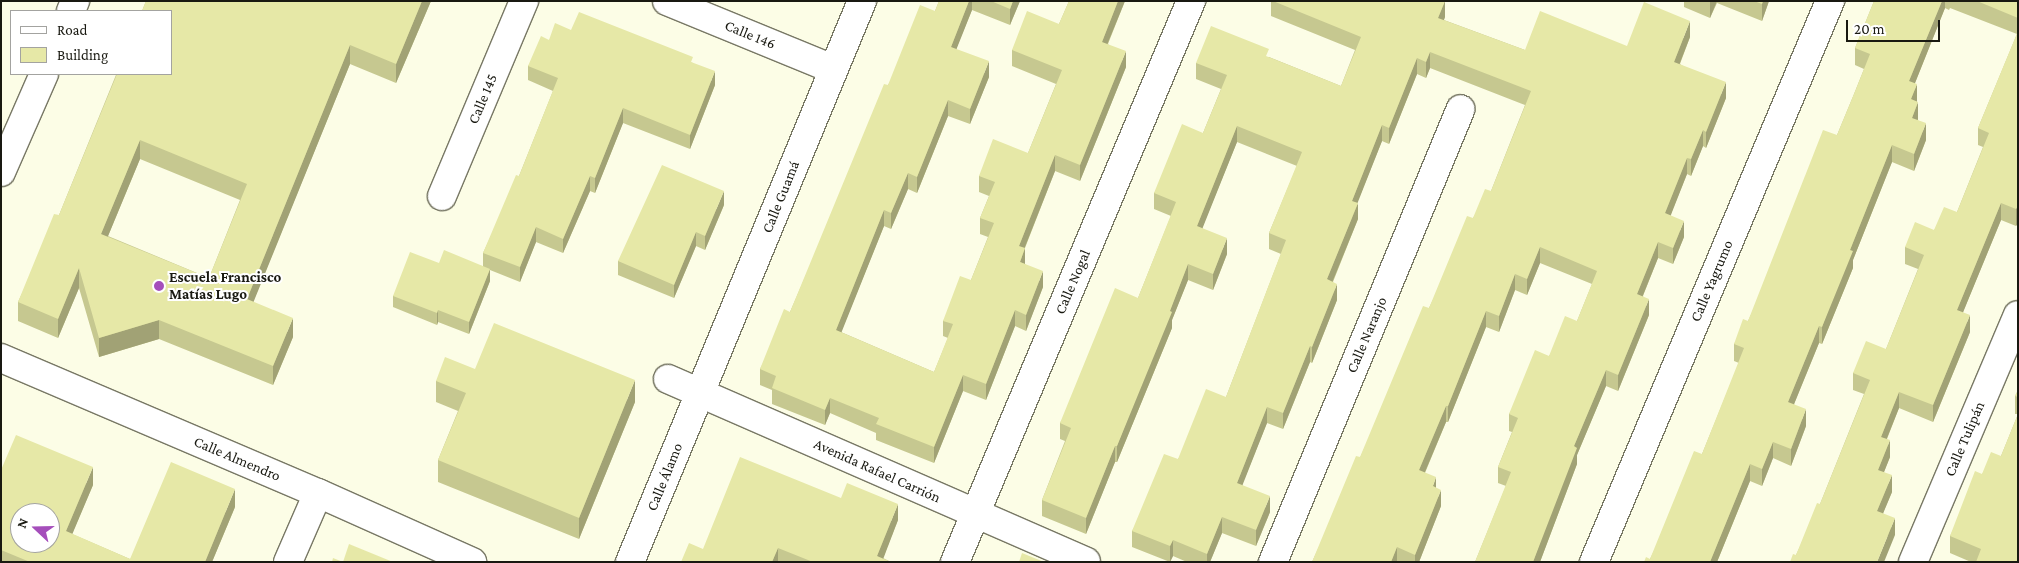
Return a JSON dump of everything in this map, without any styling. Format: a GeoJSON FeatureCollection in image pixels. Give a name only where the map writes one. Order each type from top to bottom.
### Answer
{"type":"FeatureCollection","features":[{"type":"Feature","properties":{"kind":"street","name":"Calle 145"},"geometry":{"type":"LineString","coordinates":[[442,196],[524,1]]}},
{"type":"Feature","properties":{"kind":"street","name":"Calle 146"},"geometry":{"type":"LineString","coordinates":[[667,1],[834,69]]}},
{"type":"Feature","properties":{"kind":"street","name":"Calle Guamá"},"geometry":{"type":"LineString","coordinates":[[700,393],[862,1]]}},
{"type":"Feature","properties":{"kind":"street","name":"Calle Nogal"},"geometry":{"type":"LineString","coordinates":[[955,562],[1191,1]]}},
{"type":"Feature","properties":{"kind":"street","name":"Calle Yagrumo"},"geometry":{"type":"LineString","coordinates":[[1594,562],[1830,1]]}},
{"type":"Feature","properties":{"kind":"street"},"geometry":{"type":"LineString","coordinates":[[1,172],[44,75]]}},
{"type":"Feature","properties":{"kind":"street","name":"Calle Naranjo"},"geometry":{"type":"LineString","coordinates":[[1273,562],[1461,109]]}},
{"type":"Feature","properties":{"kind":"street","name":"Calle Tulipán"},"geometry":{"type":"LineString","coordinates":[[1913,562],[2018,316]]}},
{"type":"Feature","properties":{"kind":"street","name":"Calle Almendro"},"geometry":{"type":"LineString","coordinates":[[1,358],[318,493],[472,562]]}},
{"type":"Feature","properties":{"kind":"street","name":"Avenida Rafael Carrión"},"geometry":{"type":"LineString","coordinates":[[668,379],[1086,562]]}},
{"type":"Feature","properties":{"kind":"street","name":"Calle Álamo"},"geometry":{"type":"LineString","coordinates":[[630,562],[700,393]]}},
{"type":"Feature","properties":{"kind":"street"},"geometry":{"type":"LineString","coordinates":[[288,562],[318,493]]}},
{"type":"Feature","properties":{"kind":"building"},"geometry":{"type":"Polygon","coordinates":[[[146,1],[422,1],[396,64],[350,45],[247,299],[293,318],[273,366],[159,320],[99,338],[79,268],[58,319],[18,302],[54,214],[59,215],[117,75],[172,75],[172,10],[142,10],[146,1]],[[140,140],[101,234],[209,278],[247,184],[140,140]]]}},
{"type":"Feature","properties":{"kind":"building"},"geometry":{"type":"Polygon","coordinates":[[[939,1],[969,1],[951,47],[989,61],[970,109],[948,100],[917,177],[908,173],[891,213],[884,210],[836,330],[934,372],[953,324],[943,321],[960,276],[971,280],[994,223],[980,218],[995,182],[979,176],[993,139],[1028,153],[1062,70],[1012,50],[1027,11],[1059,24],[1069,1],[1118,1],[1102,42],[1126,51],[1080,165],[1055,155],[1019,246],[1025,248],[1020,262],[1043,271],[1026,315],[1015,310],[986,384],[963,375],[934,447],[876,424],[879,418],[830,398],[825,410],[772,388],[776,376],[760,369],[784,309],[790,312],[884,84],[888,85],[920,5],[935,11],[939,1]]]}},
{"type":"Feature","properties":{"kind":"building"},"geometry":{"type":"Polygon","coordinates":[[[991,1],[1013,1],[1010,9],[991,1]]]}},
{"type":"Feature","properties":{"kind":"building"},"geometry":{"type":"Polygon","coordinates":[[[1273,1],[1445,1],[1438,18],[1525,50],[1540,11],[1627,46],[1644,2],[1690,21],[1674,62],[1726,82],[1706,132],[1703,130],[1691,159],[1687,158],[1665,213],[1684,221],[1673,248],[1658,242],[1637,294],[1649,299],[1618,375],[1606,370],[1574,446],[1577,448],[1533,562],[1475,562],[1511,472],[1498,467],[1518,418],[1509,414],[1535,350],[1549,356],[1565,316],[1577,321],[1597,271],[1540,247],[1527,279],[1515,274],[1499,316],[1486,311],[1448,406],[1446,406],[1419,470],[1436,477],[1433,486],[1441,490],[1415,555],[1397,547],[1391,562],[1312,562],[1356,456],[1360,457],[1423,306],[1429,308],[1467,216],[1473,218],[1485,189],[1491,191],[1531,91],[1430,52],[1426,62],[1417,58],[1389,128],[1382,125],[1352,201],[1358,203],[1327,279],[1337,284],[1312,347],[1310,346],[1283,413],[1267,407],[1237,483],[1270,496],[1256,530],[1222,517],[1207,554],[1173,540],[1170,546],[1132,531],[1164,454],[1178,459],[1206,389],[1226,397],[1286,240],[1269,233],[1302,152],[1237,126],[1197,226],[1227,238],[1213,274],[1188,264],[1170,311],[1172,312],[1086,518],[1042,500],[1071,428],[1060,423],[1115,288],[1138,298],[1176,202],[1154,193],[1182,124],[1203,133],[1227,75],[1196,63],[1211,26],[1269,49],[1266,56],[1341,86],[1361,37],[1273,1]]]}},
{"type":"Feature","properties":{"kind":"building"},"geometry":{"type":"Polygon","coordinates":[[[1874,1],[1942,1],[1909,81],[1917,84],[1911,99],[1918,102],[1912,118],[1926,123],[1914,154],[1892,145],[1850,250],[1853,251],[1822,327],[1819,326],[1788,402],[1806,409],[1791,449],[1773,442],[1762,469],[1750,464],[1710,562],[1644,562],[1646,557],[1650,559],[1694,451],[1702,454],[1744,348],[1734,344],[1743,319],[1748,321],[1823,130],[1837,135],[1854,94],[1870,54],[1855,48],[1874,1]]]}},
{"type":"Feature","properties":{"kind":"building"},"geometry":{"type":"Polygon","coordinates":[[[1977,1],[2018,1],[2018,18],[1977,1]]]}},
{"type":"Feature","properties":{"kind":"building"},"geometry":{"type":"Polygon","coordinates":[[[579,12],[693,57],[691,62],[715,71],[690,135],[623,108],[595,178],[590,176],[563,239],[536,227],[520,267],[483,253],[516,175],[519,176],[558,78],[528,66],[541,36],[549,40],[555,23],[571,30],[579,12]]]}},
{"type":"Feature","properties":{"kind":"building"},"geometry":{"type":"Polygon","coordinates":[[[2018,31],[2018,206],[2016,209],[2001,203],[1957,310],[1970,315],[1933,405],[1899,392],[1881,437],[1890,440],[1878,470],[1892,475],[1877,511],[1895,518],[1877,562],[1790,562],[1793,554],[1796,555],[1817,503],[1820,504],[1870,380],[1853,373],[1866,341],[1886,349],[1924,255],[1905,247],[1915,222],[1934,230],[1944,207],[1957,212],[1989,133],[1978,128],[2018,31]]]}},
{"type":"Feature","properties":{"kind":"building"},"geometry":{"type":"Polygon","coordinates":[[[662,165],[724,191],[705,236],[696,232],[674,285],[618,261],[662,165]]]}},
{"type":"Feature","properties":{"kind":"building"},"geometry":{"type":"Polygon","coordinates":[[[444,250],[490,269],[469,322],[438,310],[437,313],[393,296],[410,252],[439,263],[444,250]]]}},
{"type":"Feature","properties":{"kind":"building"},"geometry":{"type":"Polygon","coordinates":[[[494,323],[635,380],[579,518],[438,460],[466,393],[436,381],[445,357],[475,369],[494,323]]]}},
{"type":"Feature","properties":{"kind":"building"},"geometry":{"type":"Polygon","coordinates":[[[2018,414],[2018,562],[1976,562],[1981,549],[1950,536],[1975,471],[1982,474],[1991,452],[2001,456],[2018,414]]]}},
{"type":"Feature","properties":{"kind":"building"},"geometry":{"type":"Polygon","coordinates":[[[16,435],[93,467],[66,531],[130,559],[171,462],[235,489],[205,562],[30,562],[1,550],[1,470],[16,435]]]}},
{"type":"Feature","properties":{"kind":"building"},"geometry":{"type":"Polygon","coordinates":[[[740,457],[841,498],[847,483],[898,504],[877,556],[891,562],[813,562],[778,548],[772,562],[681,562],[689,543],[703,549],[740,457]]]}},
{"type":"Feature","properties":{"kind":"building"},"geometry":{"type":"Polygon","coordinates":[[[349,544],[393,562],[343,562],[349,544]]]}},
{"type":"Feature","properties":{"kind":"building"},"geometry":{"type":"Polygon","coordinates":[[[1022,553],[1044,562],[1019,562],[1022,553]]]}},
{"type":"Feature","properties":{"kind":"building"},"geometry":{"type":"Polygon","coordinates":[[[333,558],[343,562],[332,562],[333,558]]]}},
{"type":"Feature","properties":{"kind":"place","name":"Escuela Francisco Matías Lugo"},"geometry":{"type":"Point","coordinates":[159,286]}}]}
